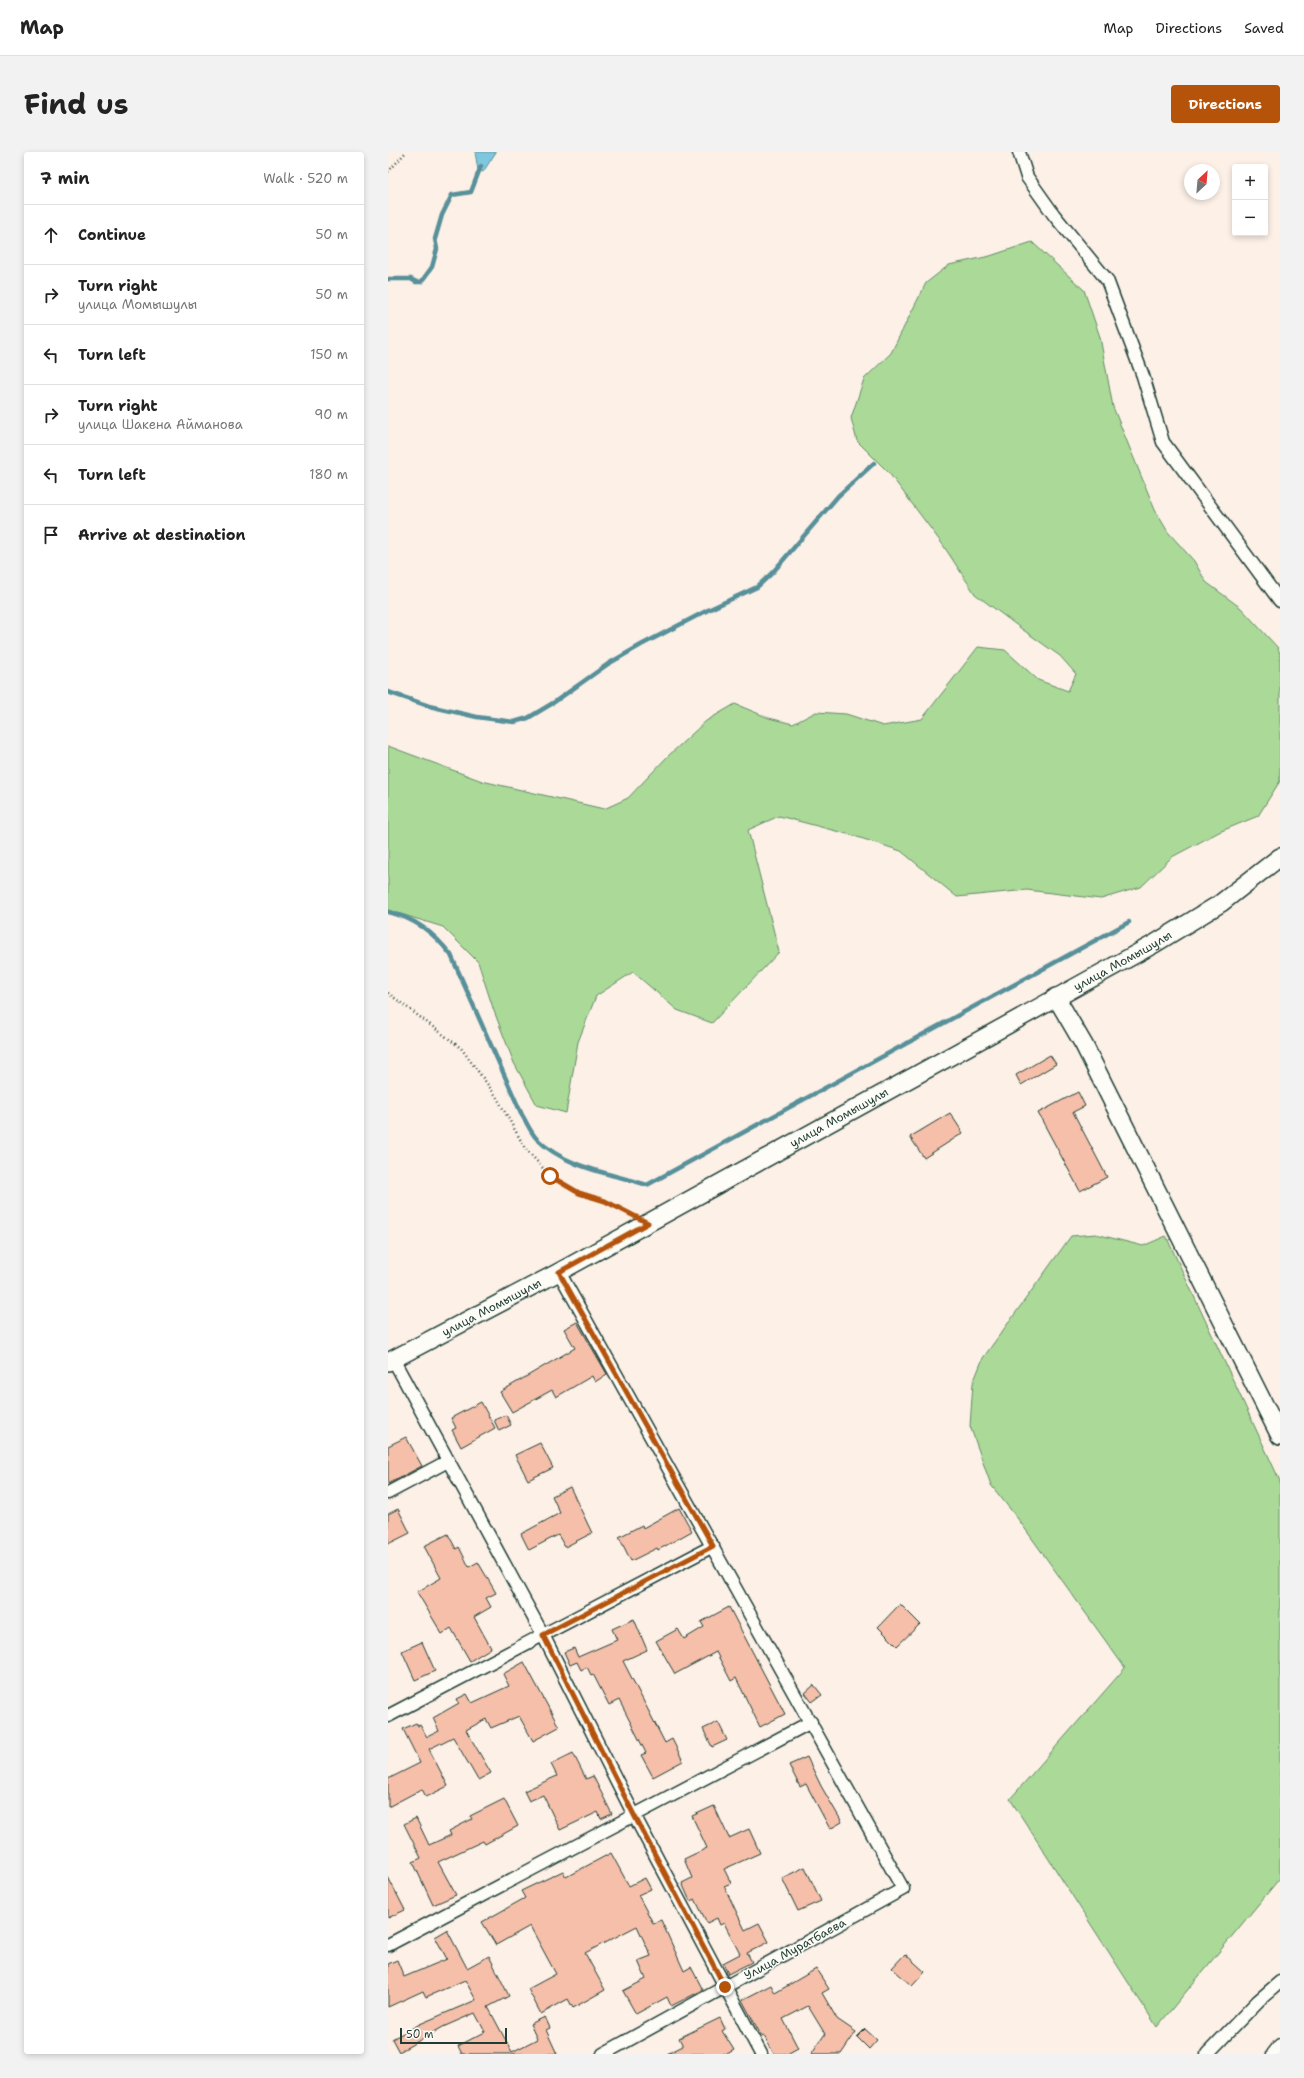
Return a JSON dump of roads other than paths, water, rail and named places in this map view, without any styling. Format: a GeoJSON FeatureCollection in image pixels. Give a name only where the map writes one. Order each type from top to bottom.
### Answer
{"type":"FeatureCollection","features":[{"type":"Feature","properties":{"kind":"street"},"geometry":{"type":"LineString","coordinates":[[1019,152],[1027,177],[1054,215],[1107,280],[1143,376],[1163,442],[1280,601]]}},
{"type":"Feature","properties":{"kind":"street","name":"улица Момышулы"},"geometry":{"type":"LineString","coordinates":[[391,1361],[559,1272],[1154,944],[1221,903],[1280,857]]}},
{"type":"Feature","properties":{"kind":"street"},"geometry":{"type":"LineString","coordinates":[[1056,998],[1084,1045],[1280,1436]]}},
{"type":"Feature","properties":{"kind":"street"},"geometry":{"type":"LineString","coordinates":[[388,1945],[811,1722],[559,1272]]}},
{"type":"Feature","properties":{"kind":"street"},"geometry":{"type":"LineString","coordinates":[[391,1361],[448,1461],[543,1635],[634,1815],[761,2054]]}},
{"type":"Feature","properties":{"kind":"street"},"geometry":{"type":"LineString","coordinates":[[388,1493],[448,1461]]}},
{"type":"Feature","properties":{"kind":"street"},"geometry":{"type":"LineString","coordinates":[[388,1716],[713,1546]]}},
{"type":"Feature","properties":{"kind":"street","name":"Улица Муратбаева"},"geometry":{"type":"LineString","coordinates":[[604,2054],[903,1889],[811,1722]]}},
{"type":"Feature","properties":{"kind":"street"},"geometry":{"type":"LineString","coordinates":[[1207,2054],[1258,2001],[1280,1982]]}},
{"type":"Feature","properties":{"kind":"street"},"geometry":{"type":"LineString","coordinates":[[1273,2054],[1280,2045]]}},
{"type":"Feature","properties":{"kind":"water"},"geometry":{"type":"Polygon","coordinates":[[[475,152],[496,152],[483,172],[478,170],[475,152]]]}},
{"type":"Feature","properties":{"kind":"waterway"},"geometry":{"type":"LineString","coordinates":[[388,279],[411,279],[416,282],[421,282],[432,267],[437,249],[435,239],[442,215],[452,195],[471,192],[481,166]]}},
{"type":"Feature","properties":{"kind":"waterway"},"geometry":{"type":"LineString","coordinates":[[388,692],[429,706],[477,717],[514,722],[528,718],[553,703],[608,664],[641,645],[708,610],[757,587],[773,572],[838,496],[874,463]]}},
{"type":"Feature","properties":{"kind":"waterway"},"geometry":{"type":"LineString","coordinates":[[388,912],[415,922],[431,933],[451,955],[522,1115],[537,1139],[561,1157],[575,1163],[647,1185],[1129,922]]}}]}
